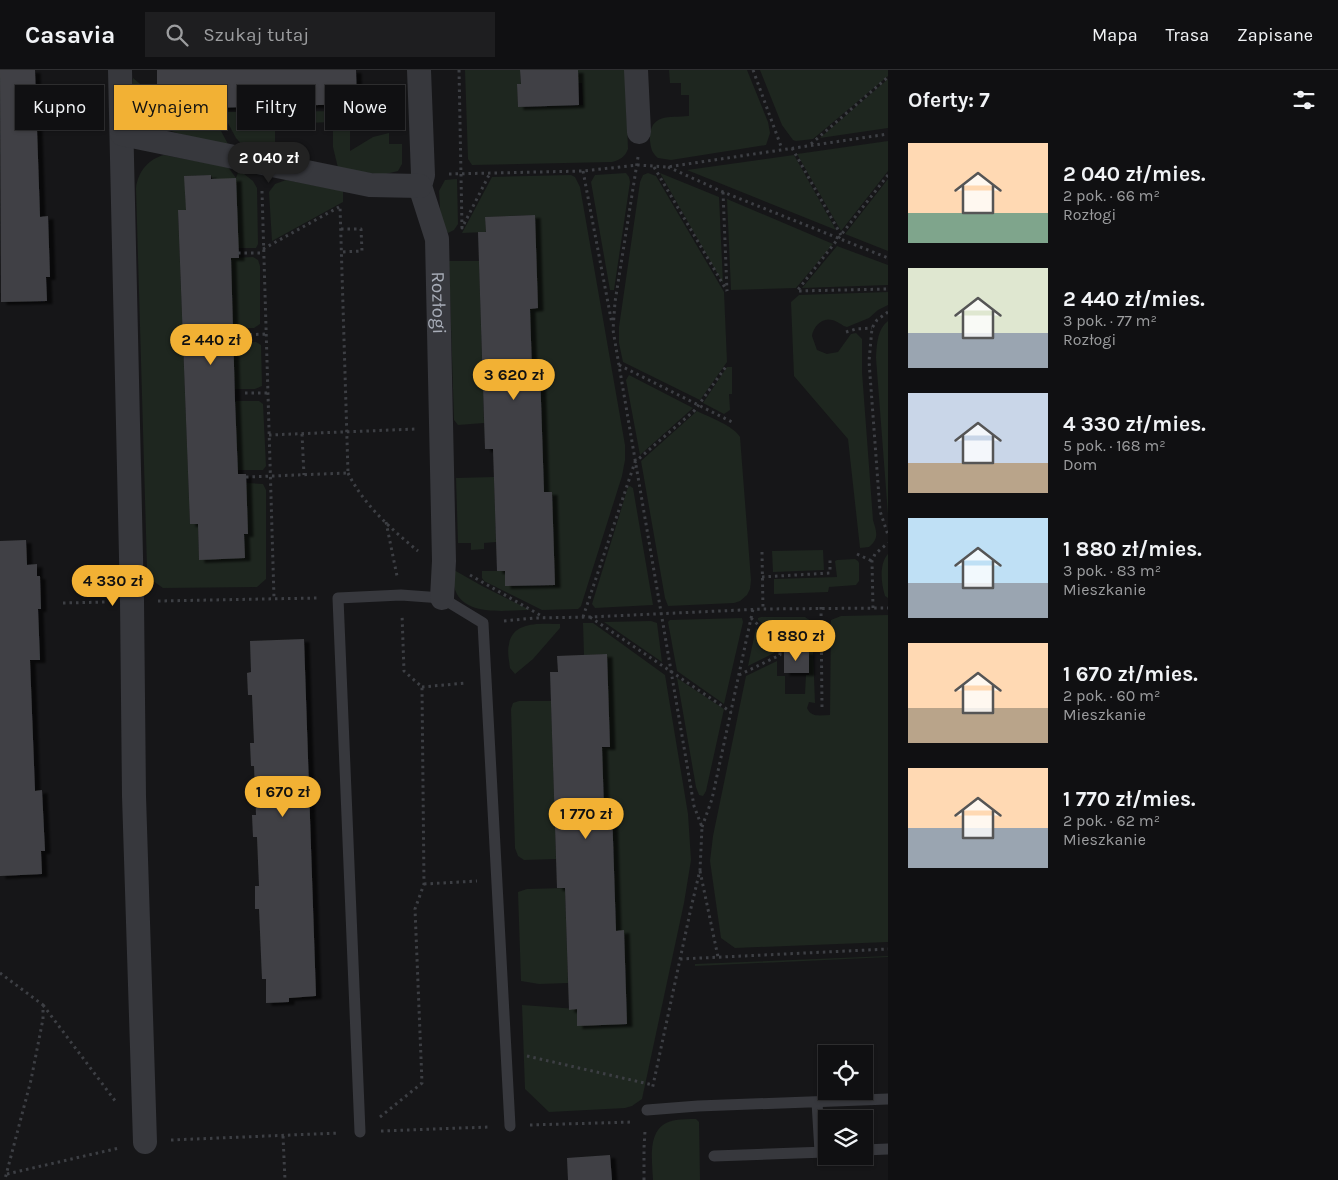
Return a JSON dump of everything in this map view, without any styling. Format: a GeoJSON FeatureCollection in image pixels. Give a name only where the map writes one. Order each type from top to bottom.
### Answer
{"type":"FeatureCollection","features":[{"type":"Feature","properties":{"kind":"street"},"geometry":{"type":"LineString","coordinates":[[120,70],[132,601],[134,796],[145,1142]]}},
{"type":"Feature","properties":{"kind":"street","name":"Rozłogi"},"geometry":{"type":"LineString","coordinates":[[419,70],[422,180],[437,239],[444,560],[442,598]]}},
{"type":"Feature","properties":{"kind":"street"},"geometry":{"type":"LineString","coordinates":[[636,70],[639,132]]}},
{"type":"Feature","properties":{"kind":"street"},"geometry":{"type":"LineString","coordinates":[[122,134],[378,185],[422,180]]}},
{"type":"Feature","properties":{"kind":"lane"},"geometry":{"type":"LineString","coordinates":[[360,1132],[338,598],[401,595],[442,598],[484,623],[510,1126]]}},
{"type":"Feature","properties":{"kind":"lane"},"geometry":{"type":"LineString","coordinates":[[646,1116],[698,1106],[888,1099]]}},
{"type":"Feature","properties":{"kind":"lane"},"geometry":{"type":"LineString","coordinates":[[817,1102],[818,1110]]}},
{"type":"Feature","properties":{"kind":"lane"},"geometry":{"type":"LineString","coordinates":[[873,1150],[888,1149]]}},
{"type":"Feature","properties":{"kind":"lane"},"geometry":{"type":"LineString","coordinates":[[714,1156],[818,1152]]}},
{"type":"Feature","properties":{"kind":"path"},"geometry":{"type":"LineString","coordinates":[[459,70],[462,228],[490,173]]}},
{"type":"Feature","properties":{"kind":"path"},"geometry":{"type":"LineString","coordinates":[[752,70],[782,149]]}},
{"type":"Feature","properties":{"kind":"path"},"geometry":{"type":"LineString","coordinates":[[810,145],[888,77]]}},
{"type":"Feature","properties":{"kind":"path"},"geometry":{"type":"LineString","coordinates":[[613,330],[615,302],[638,165],[639,132]]}},
{"type":"Feature","properties":{"kind":"path"},"geometry":{"type":"LineString","coordinates":[[422,180],[460,174],[582,170],[638,165],[667,167],[888,134]]}},
{"type":"Feature","properties":{"kind":"path"},"geometry":{"type":"LineString","coordinates":[[792,148],[840,237]]}},
{"type":"Feature","properties":{"kind":"path"},"geometry":{"type":"LineString","coordinates":[[261,163],[274,598]]}},
{"type":"Feature","properties":{"kind":"path"},"geometry":{"type":"LineString","coordinates":[[654,166],[727,291],[723,192]]}},
{"type":"Feature","properties":{"kind":"path"},"geometry":{"type":"LineString","coordinates":[[667,167],[723,192],[840,237],[888,258]]}},
{"type":"Feature","properties":{"kind":"path"},"geometry":{"type":"LineString","coordinates":[[582,170],[613,330],[694,806],[702,827]]}},
{"type":"Feature","properties":{"kind":"path"},"geometry":{"type":"LineString","coordinates":[[888,175],[797,291],[888,289]]}},
{"type":"Feature","properties":{"kind":"path"},"geometry":{"type":"LineString","coordinates":[[238,253],[264,251],[378,185]]}},
{"type":"Feature","properties":{"kind":"path"},"geometry":{"type":"LineString","coordinates":[[340,206],[348,473],[358,491],[411,546],[428,558],[444,560],[546,618]]}},
{"type":"Feature","properties":{"kind":"path"},"geometry":{"type":"LineString","coordinates":[[341,229],[361,228],[362,252],[341,252]]}},
{"type":"Feature","properties":{"kind":"path"},"geometry":{"type":"LineString","coordinates":[[888,312],[877,320],[872,328],[869,361],[880,511],[888,535]]}},
{"type":"Feature","properties":{"kind":"path"},"geometry":{"type":"LineString","coordinates":[[846,332],[872,328]]}},
{"type":"Feature","properties":{"kind":"path"},"geometry":{"type":"LineString","coordinates":[[243,335],[266,334]]}},
{"type":"Feature","properties":{"kind":"path"},"geometry":{"type":"LineString","coordinates":[[618,365],[732,422]]}},
{"type":"Feature","properties":{"kind":"path"},"geometry":{"type":"LineString","coordinates":[[582,617],[635,462],[699,406],[728,365]]}},
{"type":"Feature","properties":{"kind":"path"},"geometry":{"type":"LineString","coordinates":[[245,393],[267,393]]}},
{"type":"Feature","properties":{"kind":"path"},"geometry":{"type":"LineString","coordinates":[[268,435],[441,428]]}},
{"type":"Feature","properties":{"kind":"path"},"geometry":{"type":"LineString","coordinates":[[302,434],[304,475]]}},
{"type":"Feature","properties":{"kind":"path"},"geometry":{"type":"LineString","coordinates":[[246,477],[348,473]]}},
{"type":"Feature","properties":{"kind":"path"},"geometry":{"type":"LineString","coordinates":[[386,522],[401,595],[404,671],[422,687],[487,681]]}},
{"type":"Feature","properties":{"kind":"path"},"geometry":{"type":"LineString","coordinates":[[873,608],[872,560],[875,554],[888,543]]}},
{"type":"Feature","properties":{"kind":"path"},"geometry":{"type":"LineString","coordinates":[[762,552],[763,609]]}},
{"type":"Feature","properties":{"kind":"path"},"geometry":{"type":"LineString","coordinates":[[857,554],[872,560]]}},
{"type":"Feature","properties":{"kind":"path"},"geometry":{"type":"LineString","coordinates":[[762,577],[830,573],[830,557]]}},
{"type":"Feature","properties":{"kind":"path"},"geometry":{"type":"LineString","coordinates":[[63,603],[338,598]]}},
{"type":"Feature","properties":{"kind":"path"},"geometry":{"type":"LineString","coordinates":[[484,623],[546,618],[753,609],[820,607],[888,608]]}},
{"type":"Feature","properties":{"kind":"path"},"geometry":{"type":"LineString","coordinates":[[820,607],[822,707]]}},
{"type":"Feature","properties":{"kind":"path"},"geometry":{"type":"LineString","coordinates":[[644,1180],[646,1116],[700,870],[702,827],[712,799],[753,609]]}},
{"type":"Feature","properties":{"kind":"path"},"geometry":{"type":"LineString","coordinates":[[590,617],[731,712]]}},
{"type":"Feature","properties":{"kind":"path"},"geometry":{"type":"LineString","coordinates":[[751,618],[780,646],[821,647]]}},
{"type":"Feature","properties":{"kind":"path"},"geometry":{"type":"LineString","coordinates":[[738,675],[780,655],[780,646]]}},
{"type":"Feature","properties":{"kind":"path"},"geometry":{"type":"LineString","coordinates":[[360,1132],[422,1083],[415,909],[424,884],[422,687]]}},
{"type":"Feature","properties":{"kind":"path"},"geometry":{"type":"LineString","coordinates":[[700,870],[718,957]]}},
{"type":"Feature","properties":{"kind":"path"},"geometry":{"type":"LineString","coordinates":[[424,884],[498,880]]}},
{"type":"Feature","properties":{"kind":"path"},"geometry":{"type":"LineString","coordinates":[[680,959],[888,950]]}},
{"type":"Feature","properties":{"kind":"path"},"geometry":{"type":"LineString","coordinates":[[0,973],[42,1005],[117,1104]]}},
{"type":"Feature","properties":{"kind":"path"},"geometry":{"type":"LineString","coordinates":[[0,1179],[5,1179],[7,1174],[31,1080],[43,1019],[42,1005]]}},
{"type":"Feature","properties":{"kind":"path"},"geometry":{"type":"LineString","coordinates":[[507,1051],[653,1084]]}},
{"type":"Feature","properties":{"kind":"path"},"geometry":{"type":"LineString","coordinates":[[7,1174],[145,1142],[510,1126],[646,1116]]}},
{"type":"Feature","properties":{"kind":"path"},"geometry":{"type":"LineString","coordinates":[[284,1136],[285,1180]]}},
{"type":"Feature","properties":{"kind":"shaded area"},"geometry":{"type":"Polygon","coordinates":[[[465,70],[520,70],[521,84],[517,85],[518,107],[583,105],[582,83],[578,83],[578,70],[625,70],[627,152],[622,158],[612,162],[472,165],[468,159],[465,70]]]}},
{"type":"Feature","properties":{"kind":"shaded area"},"geometry":{"type":"Polygon","coordinates":[[[669,70],[747,70],[768,122],[770,133],[766,145],[671,160],[658,158],[653,153],[650,144],[651,132],[656,121],[667,117],[689,116],[689,95],[681,95],[681,83],[670,83],[669,70]]]}},
{"type":"Feature","properties":{"kind":"shaded area"},"geometry":{"type":"Polygon","coordinates":[[[760,70],[888,70],[888,76],[813,139],[796,141],[793,140],[782,125],[760,70]]]}},
{"type":"Feature","properties":{"kind":"shaded area"},"geometry":{"type":"Polygon","coordinates":[[[133,78],[141,85],[133,85],[133,78]]]}},
{"type":"Feature","properties":{"kind":"shaded area"},"geometry":{"type":"Polygon","coordinates":[[[888,79],[888,128],[820,138],[888,79]]]}},
{"type":"Feature","properties":{"kind":"shaded area"},"geometry":{"type":"Polygon","coordinates":[[[315,111],[325,111],[325,122],[315,123],[315,111]]]}},
{"type":"Feature","properties":{"kind":"shaded area"},"geometry":{"type":"Polygon","coordinates":[[[227,112],[237,112],[237,130],[275,130],[275,146],[299,146],[299,159],[246,149],[236,138],[227,121],[227,112]]]}},
{"type":"Feature","properties":{"kind":"shaded area"},"geometry":{"type":"Polygon","coordinates":[[[169,130],[221,130],[229,146],[192,137],[169,130]]]}},
{"type":"Feature","properties":{"kind":"shaded area"},"geometry":{"type":"Polygon","coordinates":[[[333,130],[350,130],[350,151],[373,137],[389,133],[389,144],[402,144],[402,164],[398,171],[382,175],[338,168],[333,147],[333,130]]]}},
{"type":"Feature","properties":{"kind":"shaded area"},"geometry":{"type":"Polygon","coordinates":[[[888,141],[888,171],[841,231],[797,154],[888,141]]]}},
{"type":"Feature","properties":{"kind":"shaded area"},"geometry":{"type":"Polygon","coordinates":[[[164,155],[228,167],[236,178],[239,170],[253,181],[257,188],[258,244],[256,248],[238,248],[211,175],[185,176],[186,206],[192,210],[178,211],[190,524],[206,523],[198,529],[199,559],[245,558],[244,534],[248,534],[246,483],[263,484],[266,490],[266,579],[257,587],[163,588],[153,581],[147,568],[136,188],[139,177],[145,167],[153,160],[164,155]]]}},
{"type":"Feature","properties":{"kind":"shaded area"},"geometry":{"type":"Polygon","coordinates":[[[794,155],[836,230],[687,170],[794,155]]]}},
{"type":"Feature","properties":{"kind":"shaded area"},"geometry":{"type":"Polygon","coordinates":[[[626,173],[630,182],[614,290],[610,290],[591,182],[595,175],[626,173]]]}},
{"type":"Feature","properties":{"kind":"shaded area"},"geometry":{"type":"Polygon","coordinates":[[[648,173],[656,176],[724,292],[727,362],[700,400],[623,362],[619,343],[619,327],[640,182],[643,175],[648,173]]]}},
{"type":"Feature","properties":{"kind":"shaded area"},"geometry":{"type":"Polygon","coordinates":[[[660,173],[719,197],[723,283],[660,173]]]}},
{"type":"Feature","properties":{"kind":"shaded area"},"geometry":{"type":"Polygon","coordinates":[[[571,175],[575,177],[580,187],[625,445],[625,460],[622,476],[581,606],[578,609],[542,610],[484,581],[482,578],[482,571],[505,571],[506,586],[555,585],[552,492],[536,492],[544,486],[540,370],[524,370],[532,364],[530,314],[522,309],[538,308],[535,215],[485,217],[486,232],[462,233],[492,177],[571,175]]]}},
{"type":"Feature","properties":{"kind":"shaded area"},"geometry":{"type":"Polygon","coordinates":[[[457,179],[458,224],[454,230],[448,233],[441,225],[439,191],[445,180],[457,179]]]}},
{"type":"Feature","properties":{"kind":"shaded area"},"geometry":{"type":"Polygon","coordinates":[[[888,179],[888,251],[845,234],[888,179]]]}},
{"type":"Feature","properties":{"kind":"shaded area"},"geometry":{"type":"Polygon","coordinates":[[[286,180],[343,191],[343,202],[272,241],[269,192],[275,184],[286,180]]]}},
{"type":"Feature","properties":{"kind":"shaded area"},"geometry":{"type":"Polygon","coordinates":[[[727,199],[833,244],[796,288],[731,290],[727,199]]]}},
{"type":"Feature","properties":{"kind":"shaded area"},"geometry":{"type":"Polygon","coordinates":[[[837,246],[888,265],[888,285],[802,288],[837,246]]]}},
{"type":"Feature","properties":{"kind":"shaded area"},"geometry":{"type":"Polygon","coordinates":[[[253,257],[258,260],[260,266],[260,324],[254,328],[233,328],[231,258],[253,257]]]}},
{"type":"Feature","properties":{"kind":"shaded area"},"geometry":{"type":"Polygon","coordinates":[[[449,261],[479,261],[484,423],[458,425],[454,420],[449,261]]]}},
{"type":"Feature","properties":{"kind":"shaded area"},"geometry":{"type":"Polygon","coordinates":[[[888,292],[888,305],[878,310],[869,318],[847,327],[828,319],[816,326],[812,336],[817,350],[827,354],[838,352],[851,334],[856,333],[862,339],[862,372],[873,520],[876,537],[869,547],[860,548],[848,439],[794,376],[791,302],[799,295],[888,292]]]}},
{"type":"Feature","properties":{"kind":"shaded area"},"geometry":{"type":"Polygon","coordinates":[[[888,321],[888,515],[876,358],[880,333],[888,321]]]}},
{"type":"Feature","properties":{"kind":"shaded area"},"geometry":{"type":"Polygon","coordinates":[[[256,342],[261,345],[262,386],[255,389],[235,389],[233,343],[256,342]]]}},
{"type":"Feature","properties":{"kind":"shaded area"},"geometry":{"type":"Polygon","coordinates":[[[727,367],[732,367],[732,394],[729,394],[730,410],[724,414],[703,403],[727,367]]]}},
{"type":"Feature","properties":{"kind":"shaded area"},"geometry":{"type":"Polygon","coordinates":[[[629,375],[693,408],[640,455],[626,380],[629,375]]]}},
{"type":"Feature","properties":{"kind":"shaded area"},"geometry":{"type":"Polygon","coordinates":[[[235,401],[259,401],[263,404],[266,466],[263,470],[238,470],[235,401]]]}},
{"type":"Feature","properties":{"kind":"shaded area"},"geometry":{"type":"Polygon","coordinates":[[[697,411],[732,429],[740,437],[751,580],[750,589],[747,595],[734,603],[668,606],[641,461],[697,411]]]}},
{"type":"Feature","properties":{"kind":"shaded area"},"geometry":{"type":"Polygon","coordinates":[[[494,477],[496,542],[484,543],[484,549],[471,550],[471,543],[458,543],[456,478],[494,477]]]}},
{"type":"Feature","properties":{"kind":"shaded area"},"geometry":{"type":"Polygon","coordinates":[[[628,487],[633,488],[653,605],[595,608],[592,604],[628,487]]]}},
{"type":"Feature","properties":{"kind":"shaded area"},"geometry":{"type":"Polygon","coordinates":[[[823,550],[824,570],[773,572],[772,551],[823,550]]]}},
{"type":"Feature","properties":{"kind":"shaded area"},"geometry":{"type":"Polygon","coordinates":[[[888,554],[888,598],[885,596],[884,591],[882,568],[888,554]]]}},
{"type":"Feature","properties":{"kind":"shaded area"},"geometry":{"type":"Polygon","coordinates":[[[855,559],[859,563],[859,581],[856,585],[829,587],[828,592],[774,594],[774,579],[837,577],[835,561],[855,559]]]}},
{"type":"Feature","properties":{"kind":"shaded area"},"geometry":{"type":"Polygon","coordinates":[[[454,570],[530,610],[498,611],[475,608],[458,596],[454,586],[454,570]]]}},
{"type":"Feature","properties":{"kind":"shaded area"},"geometry":{"type":"Polygon","coordinates":[[[888,615],[888,942],[735,948],[721,938],[710,861],[713,836],[746,676],[777,661],[777,676],[785,676],[785,694],[805,694],[806,675],[809,675],[809,651],[813,651],[815,703],[809,702],[807,708],[814,715],[830,715],[831,620],[841,616],[888,615]]]}},
{"type":"Feature","properties":{"kind":"shaded area"},"geometry":{"type":"Polygon","coordinates":[[[761,617],[805,617],[812,622],[812,642],[782,642],[758,620],[761,617]]]}},
{"type":"Feature","properties":{"kind":"shaded area"},"geometry":{"type":"Polygon","coordinates":[[[742,618],[743,622],[724,704],[677,671],[668,622],[670,620],[742,618]]]}},
{"type":"Feature","properties":{"kind":"shaded area"},"geometry":{"type":"Polygon","coordinates":[[[651,621],[657,623],[662,662],[604,622],[651,621]]]}},
{"type":"Feature","properties":{"kind":"shaded area"},"geometry":{"type":"Polygon","coordinates":[[[583,623],[593,623],[665,675],[688,814],[691,860],[684,903],[642,1099],[632,1106],[625,1108],[549,1112],[525,1089],[522,1005],[577,1009],[627,1023],[624,931],[608,931],[616,925],[612,809],[596,809],[604,803],[602,753],[594,748],[610,747],[607,654],[584,655],[583,623]]]}},
{"type":"Feature","properties":{"kind":"shaded area"},"geometry":{"type":"Polygon","coordinates":[[[560,624],[560,628],[533,659],[515,674],[510,668],[508,650],[512,636],[516,631],[530,625],[560,624]]]}},
{"type":"Feature","properties":{"kind":"shaded area"},"geometry":{"type":"Polygon","coordinates":[[[756,628],[775,646],[774,653],[748,666],[756,628]]]}},
{"type":"Feature","properties":{"kind":"shaded area"},"geometry":{"type":"Polygon","coordinates":[[[677,678],[724,709],[706,791],[703,796],[699,795],[696,787],[677,678]]]}},
{"type":"Feature","properties":{"kind":"shaded area"},"geometry":{"type":"Polygon","coordinates":[[[519,701],[551,701],[556,859],[524,860],[518,856],[515,848],[511,709],[513,703],[519,701]]]}},
{"type":"Feature","properties":{"kind":"shaded area"},"geometry":{"type":"Polygon","coordinates":[[[565,888],[568,983],[539,984],[521,981],[518,892],[527,889],[565,888]]]}},
{"type":"Feature","properties":{"kind":"shaded area"},"geometry":{"type":"Polygon","coordinates":[[[888,957],[695,966],[695,964],[888,957]]]}},
{"type":"Feature","properties":{"kind":"shaded area"},"geometry":{"type":"Polygon","coordinates":[[[683,1119],[696,1119],[699,1122],[700,1180],[653,1180],[652,1152],[655,1135],[666,1123],[683,1119]]]}},
{"type":"Feature","properties":{"kind":"building"},"geometry":{"type":"Polygon","coordinates":[[[0,70],[35,70],[36,85],[15,85],[15,130],[37,130],[40,217],[48,216],[50,277],[46,277],[47,301],[1,302],[0,70]]]}},
{"type":"Feature","properties":{"kind":"building"},"geometry":{"type":"Polygon","coordinates":[[[157,70],[356,70],[356,85],[325,85],[325,105],[315,105],[315,85],[237,85],[237,107],[227,108],[227,85],[157,85],[157,70]]]}},
{"type":"Feature","properties":{"kind":"building"},"geometry":{"type":"Polygon","coordinates":[[[520,70],[578,70],[579,105],[518,107],[517,84],[521,84],[520,70]]]}},
{"type":"Feature","properties":{"kind":"building"},"geometry":{"type":"Polygon","coordinates":[[[211,175],[211,179],[236,178],[239,258],[231,258],[235,401],[238,474],[246,474],[248,534],[244,534],[245,558],[199,560],[198,524],[190,524],[178,210],[186,210],[184,176],[211,175]]]}},
{"type":"Feature","properties":{"kind":"building"},"geometry":{"type":"Polygon","coordinates":[[[535,215],[538,308],[530,309],[532,370],[540,370],[544,492],[552,492],[555,585],[505,586],[505,571],[497,571],[493,449],[485,449],[478,232],[486,232],[485,217],[535,215]]]}},
{"type":"Feature","properties":{"kind":"building"},"geometry":{"type":"Polygon","coordinates":[[[26,540],[27,565],[37,564],[37,576],[40,576],[41,609],[38,609],[40,660],[30,660],[35,791],[42,790],[45,851],[41,851],[42,874],[0,876],[0,541],[26,540]]]}},
{"type":"Feature","properties":{"kind":"building"},"geometry":{"type":"Polygon","coordinates":[[[304,639],[316,996],[289,998],[289,1002],[266,1003],[266,979],[262,979],[259,909],[255,909],[255,886],[259,886],[257,837],[253,837],[252,815],[256,815],[254,766],[251,766],[250,743],[254,743],[252,695],[248,695],[247,673],[251,672],[250,641],[304,639]]]}},
{"type":"Feature","properties":{"kind":"building"},"geometry":{"type":"Polygon","coordinates":[[[784,651],[809,651],[809,673],[784,673],[784,651]]]}},
{"type":"Feature","properties":{"kind":"building"},"geometry":{"type":"Polygon","coordinates":[[[607,654],[610,747],[602,747],[604,809],[612,809],[616,931],[624,930],[627,1024],[577,1026],[577,1009],[569,1010],[565,888],[557,888],[550,672],[558,672],[557,656],[607,654]]]}},
{"type":"Feature","properties":{"kind":"building"},"geometry":{"type":"Polygon","coordinates":[[[610,1155],[612,1180],[568,1180],[567,1158],[610,1155]]]}}]}
